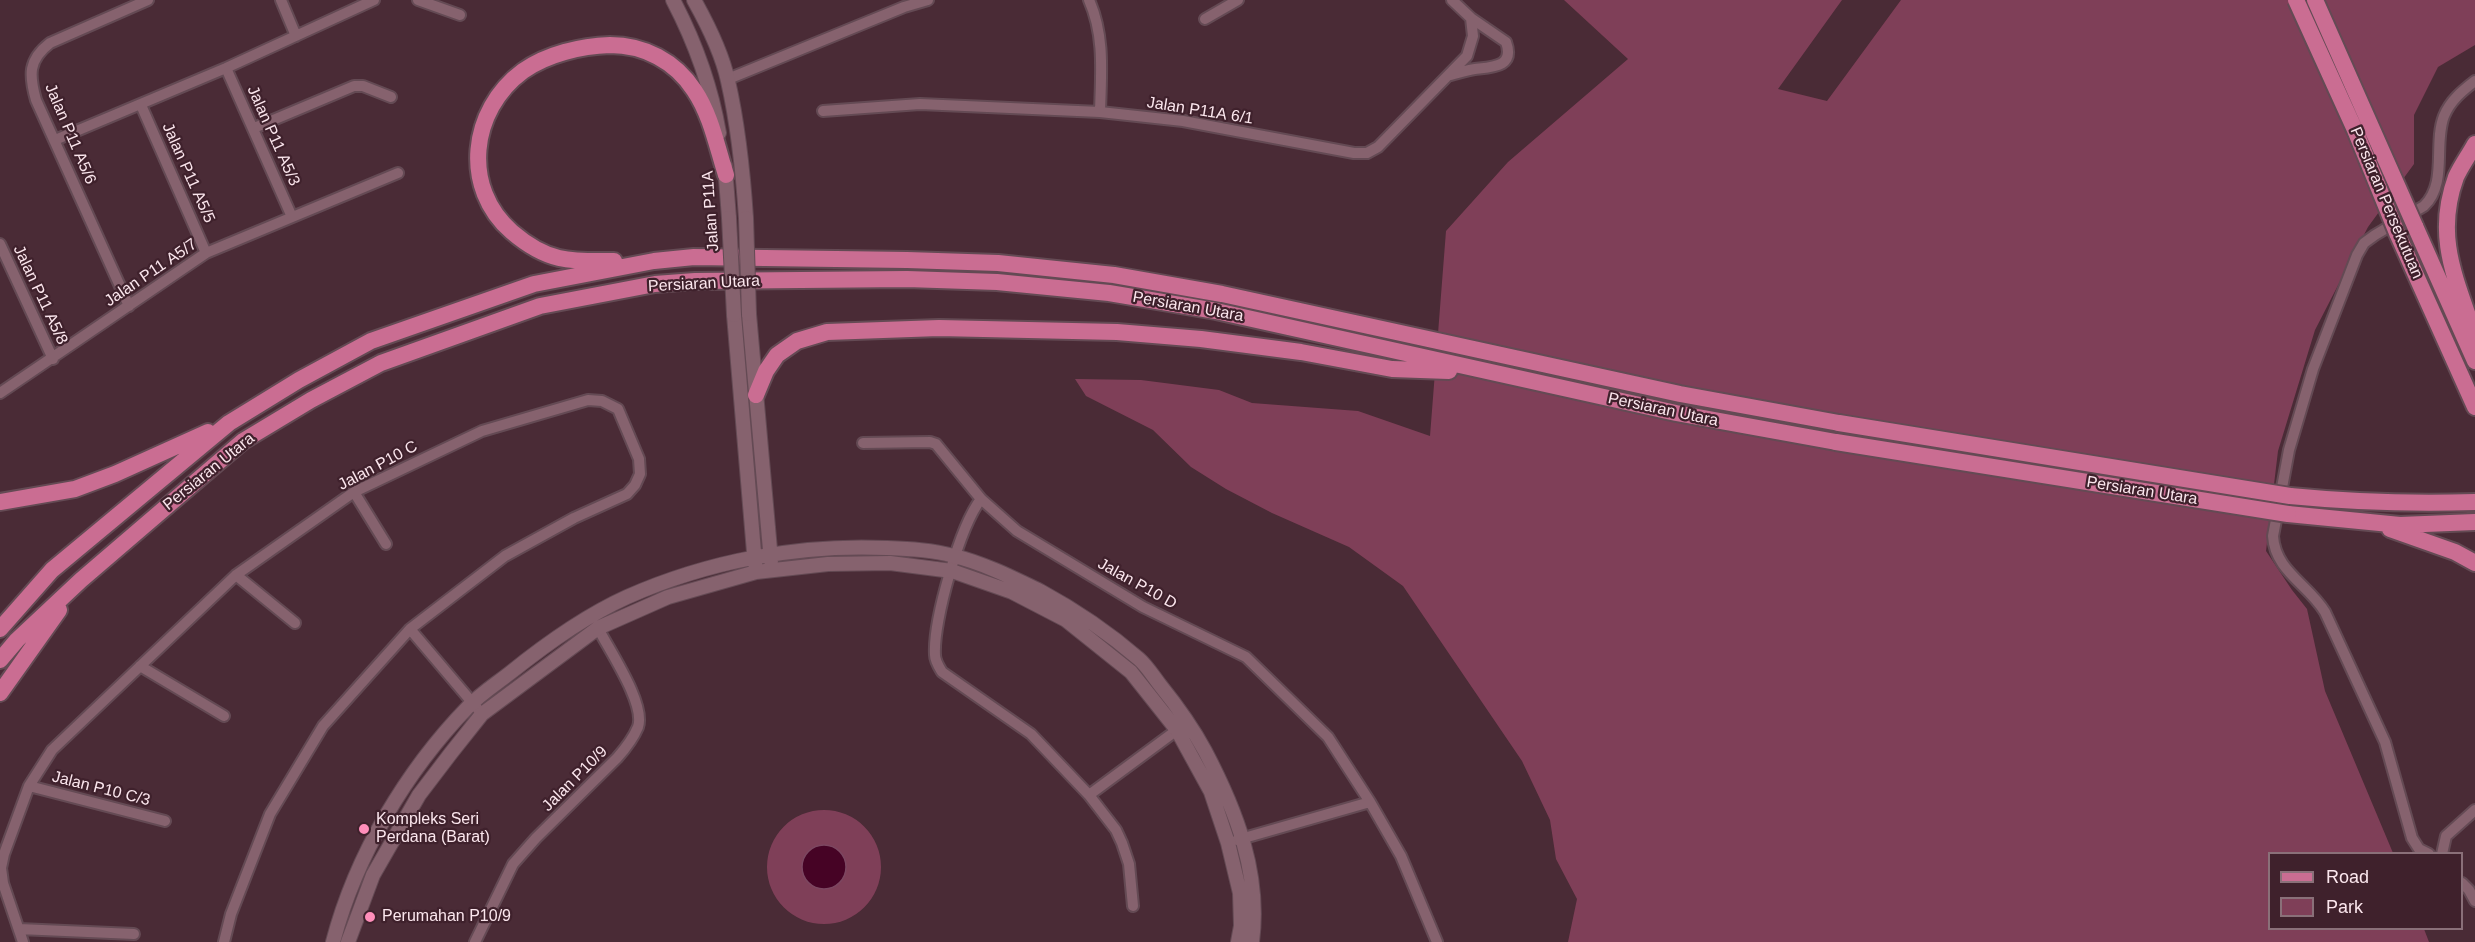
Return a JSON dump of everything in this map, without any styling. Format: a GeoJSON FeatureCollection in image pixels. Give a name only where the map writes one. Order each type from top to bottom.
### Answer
{"type":"FeatureCollection","features":[{"type":"Feature","properties":{"kind":"main road","name":"Persiaran Persekutuan"},"geometry":{"type":"LineString","coordinates":[[2296,0],[2475,407]]}},
{"type":"Feature","properties":{"kind":"main road","name":"Persiaran Persekutuan"},"geometry":{"type":"LineString","coordinates":[[2315,0],[2475,361]]}},
{"type":"Feature","properties":{"kind":"main road"},"geometry":{"type":"LineString","coordinates":[[654,261],[583,261],[560,258],[537,250],[504,225],[493,212],[484,193],[478,161],[482,129],[498,96],[523,71],[537,62],[556,55],[599,45],[621,45],[639,49],[660,57],[677,69],[694,90],[706,112],[726,175]]}},
{"type":"Feature","properties":{"kind":"main road"},"geometry":{"type":"LineString","coordinates":[[2475,144],[2457,177],[2445,229],[2449,260],[2475,336]]}},
{"type":"Feature","properties":{"kind":"main road","name":"Persiaran Utara"},"geometry":{"type":"LineString","coordinates":[[0,629],[52,570],[229,423],[299,380],[370,341],[534,284],[654,261],[694,257],[998,263],[1114,275],[1222,294],[1680,394],[1839,423],[2290,496],[2418,504],[2475,502]]}},
{"type":"Feature","properties":{"kind":"main road","name":"Persiaran Utara"},"geometry":{"type":"LineString","coordinates":[[0,660],[17,640],[81,580],[243,441],[311,400],[381,363],[540,306],[655,284],[695,281],[907,279],[997,282],[1109,293],[1216,311],[1676,413],[1836,442],[2288,514],[2400,525],[2475,522]]}},
{"type":"Feature","properties":{"kind":"main road"},"geometry":{"type":"LineString","coordinates":[[756,395],[766,371],[777,355],[797,341],[827,333],[939,328],[1117,332],[1290,351],[1392,369],[1492,373]]}},
{"type":"Feature","properties":{"kind":"main road"},"geometry":{"type":"LineString","coordinates":[[0,502],[75,489],[124,470],[229,423]]}},
{"type":"Feature","properties":{"kind":"main road"},"geometry":{"type":"LineString","coordinates":[[2381,523],[2405,536],[2455,552],[2475,563]]}},
{"type":"Feature","properties":{"kind":"main road"},"geometry":{"type":"LineString","coordinates":[[0,693],[81,580]]}},
{"type":"Feature","properties":{"kind":"street","name":"Jalan P11 A5/6"},"geometry":{"type":"LineString","coordinates":[[129,306],[32,87],[32,67],[37,53],[50,43],[148,0]]}},
{"type":"Feature","properties":{"kind":"street"},"geometry":{"type":"LineString","coordinates":[[281,0],[296,36]]}},
{"type":"Feature","properties":{"kind":"street"},"geometry":{"type":"LineString","coordinates":[[56,141],[226,68],[374,0]]}},
{"type":"Feature","properties":{"kind":"street"},"geometry":{"type":"LineString","coordinates":[[418,0],[460,15]]}},
{"type":"Feature","properties":{"kind":"street","name":"Jalan P11A"},"geometry":{"type":"LineString","coordinates":[[673,0],[698,52],[709,86],[726,175],[734,315],[756,572]]}},
{"type":"Feature","properties":{"kind":"street","name":"Jalan P11A"},"geometry":{"type":"LineString","coordinates":[[694,0],[715,44],[728,79],[743,175],[749,314],[772,569]]}},
{"type":"Feature","properties":{"kind":"street"},"geometry":{"type":"LineString","coordinates":[[728,79],[902,3],[928,0]]}},
{"type":"Feature","properties":{"kind":"street"},"geometry":{"type":"LineString","coordinates":[[1089,0],[1100,33],[1102,58],[1100,112]]}},
{"type":"Feature","properties":{"kind":"street"},"geometry":{"type":"LineString","coordinates":[[1205,19],[1238,0]]}},
{"type":"Feature","properties":{"kind":"street"},"geometry":{"type":"LineString","coordinates":[[1451,75],[1496,67],[1505,61],[1508,55],[1506,42],[1471,18],[1452,0]]}},
{"type":"Feature","properties":{"kind":"street","name":"Jalan P11A 6/1"},"geometry":{"type":"LineString","coordinates":[[823,111],[920,104],[1100,112],[1183,121],[1354,153],[1367,153],[1378,147],[1451,75],[1467,56],[1472,47],[1471,18]]}},
{"type":"Feature","properties":{"kind":"street","name":"Jalan P11 A5/3"},"geometry":{"type":"LineString","coordinates":[[226,68],[292,217]]}},
{"type":"Feature","properties":{"kind":"street"},"geometry":{"type":"LineString","coordinates":[[2425,852],[2419,849],[2412,838],[2385,742],[2325,612],[2318,600],[2284,569],[2274,547],[2273,536],[2289,450],[2313,369],[2357,255],[2364,243],[2424,206],[2431,199],[2438,174],[2444,115],[2452,102],[2475,81]]}},
{"type":"Feature","properties":{"kind":"street"},"geometry":{"type":"LineString","coordinates":[[254,129],[354,86],[363,86],[391,97]]}},
{"type":"Feature","properties":{"kind":"street","name":"Jalan P11 A5/5"},"geometry":{"type":"LineString","coordinates":[[141,105],[206,253]]}},
{"type":"Feature","properties":{"kind":"street","name":"Jalan P11 A5/7"},"geometry":{"type":"LineString","coordinates":[[0,393],[206,253],[398,173]]}},
{"type":"Feature","properties":{"kind":"street","name":"Jalan P11 A5/8"},"geometry":{"type":"LineString","coordinates":[[0,244],[53,359]]}},
{"type":"Feature","properties":{"kind":"street"},"geometry":{"type":"LineString","coordinates":[[0,272],[10,266]]}},
{"type":"Feature","properties":{"kind":"street","name":"Jalan P10 C"},"geometry":{"type":"LineString","coordinates":[[23,942],[3,883],[1,868],[29,786],[52,750],[236,575],[354,492],[482,430],[588,400],[602,401],[618,409],[639,459],[640,474],[635,485],[627,494],[574,518],[504,556],[410,629],[323,726],[270,814],[231,914],[224,942]]}},
{"type":"Feature","properties":{"kind":"street","name":"Jalan P10 D"},"geometry":{"type":"LineString","coordinates":[[863,443],[930,442],[936,444],[981,499],[1017,531],[1143,608],[1246,657],[1328,737],[1370,802],[1401,856],[1437,942]]}},
{"type":"Feature","properties":{"kind":"street"},"geometry":{"type":"LineString","coordinates":[[354,492],[386,544]]}},
{"type":"Feature","properties":{"kind":"street"},"geometry":{"type":"LineString","coordinates":[[981,499],[971,511],[956,556],[935,635],[935,658],[942,672],[1031,734],[1089,795],[1116,830],[1122,843],[1129,864],[1133,906]]}},
{"type":"Feature","properties":{"kind":"street"},"geometry":{"type":"LineString","coordinates":[[333,942],[368,850],[405,787],[436,743],[472,702],[542,647],[626,597],[663,583],[754,556],[862,547],[924,550],[956,556],[1018,580],[1073,609],[1141,661],[1190,722],[1225,788],[1243,839],[1253,889],[1252,942]]}},
{"type":"Feature","properties":{"kind":"street"},"geometry":{"type":"LineString","coordinates":[[348,942],[373,875],[407,816],[425,787],[482,714],[598,628],[668,597],[756,572],[828,564],[890,563],[952,571],[1012,592],[1066,621],[1131,672],[1177,730],[1211,792],[1228,843],[1240,893],[1241,926],[1238,942]]}},
{"type":"Feature","properties":{"kind":"street"},"geometry":{"type":"LineString","coordinates":[[236,575],[295,623]]}},
{"type":"Feature","properties":{"kind":"street","name":"Jalan P10/9"},"geometry":{"type":"LineString","coordinates":[[475,942],[513,864],[617,758],[629,744],[638,726],[637,703],[598,628]]}},
{"type":"Feature","properties":{"kind":"street"},"geometry":{"type":"LineString","coordinates":[[410,629],[482,714]]}},
{"type":"Feature","properties":{"kind":"street"},"geometry":{"type":"LineString","coordinates":[[140,666],[224,716]]}},
{"type":"Feature","properties":{"kind":"street"},"geometry":{"type":"LineString","coordinates":[[1089,795],[1177,730]]}},
{"type":"Feature","properties":{"kind":"street","name":"Jalan P10 C/3"},"geometry":{"type":"LineString","coordinates":[[29,786],[165,821]]}},
{"type":"Feature","properties":{"kind":"street"},"geometry":{"type":"LineString","coordinates":[[1228,843],[1370,802]]}},
{"type":"Feature","properties":{"kind":"street"},"geometry":{"type":"LineString","coordinates":[[2442,852],[2446,836],[2475,810]]}},
{"type":"Feature","properties":{"kind":"street"},"geometry":{"type":"LineString","coordinates":[[2463,884],[2475,901]]}},
{"type":"Feature","properties":{"kind":"street"},"geometry":{"type":"LineString","coordinates":[[19,929],[134,934]]}},
{"type":"Feature","properties":{"kind":"green space"},"geometry":{"type":"Polygon","coordinates":[[[1564,0],[1842,0],[1778,89],[1827,101],[1901,0],[2475,0],[2475,45],[2438,67],[2414,115],[2414,164],[2368,227],[2315,330],[2278,451],[2266,551],[2307,609],[2325,691],[2393,852],[2268,852],[2268,930],[2424,930],[2429,942],[1568,942],[1577,899],[1556,859],[1550,820],[1522,761],[1403,586],[1349,547],[1272,513],[1226,489],[1191,467],[1153,430],[1086,396],[1075,379],[1141,380],[1219,390],[1252,403],[1358,411],[1430,436],[1446,231],[1508,162],[1628,59],[1564,0]]]}},
{"type":"Feature","properties":{"kind":"green space"},"geometry":{"type":"Polygon","coordinates":[[[824,810],[846,814],[864,827],[877,845],[881,867],[877,889],[864,907],[846,920],[824,924],[802,920],[784,907],[771,889],[767,867],[771,845],[784,827],[802,814],[824,810]]]}},
{"type":"Feature","properties":{"kind":"shaded area"},"geometry":{"type":"Polygon","coordinates":[[[824,845],[839,852],[846,867],[839,882],[824,889],[809,882],[802,867],[809,852],[824,845]]]}},
{"type":"Feature","properties":{"kind":"place","name":"Kompleks Seri Perdana (Barat)"},"geometry":{"type":"Point","coordinates":[364,829]}},
{"type":"Feature","properties":{"kind":"place","name":"Perumahan P10/9"},"geometry":{"type":"Point","coordinates":[370,917]}}]}
